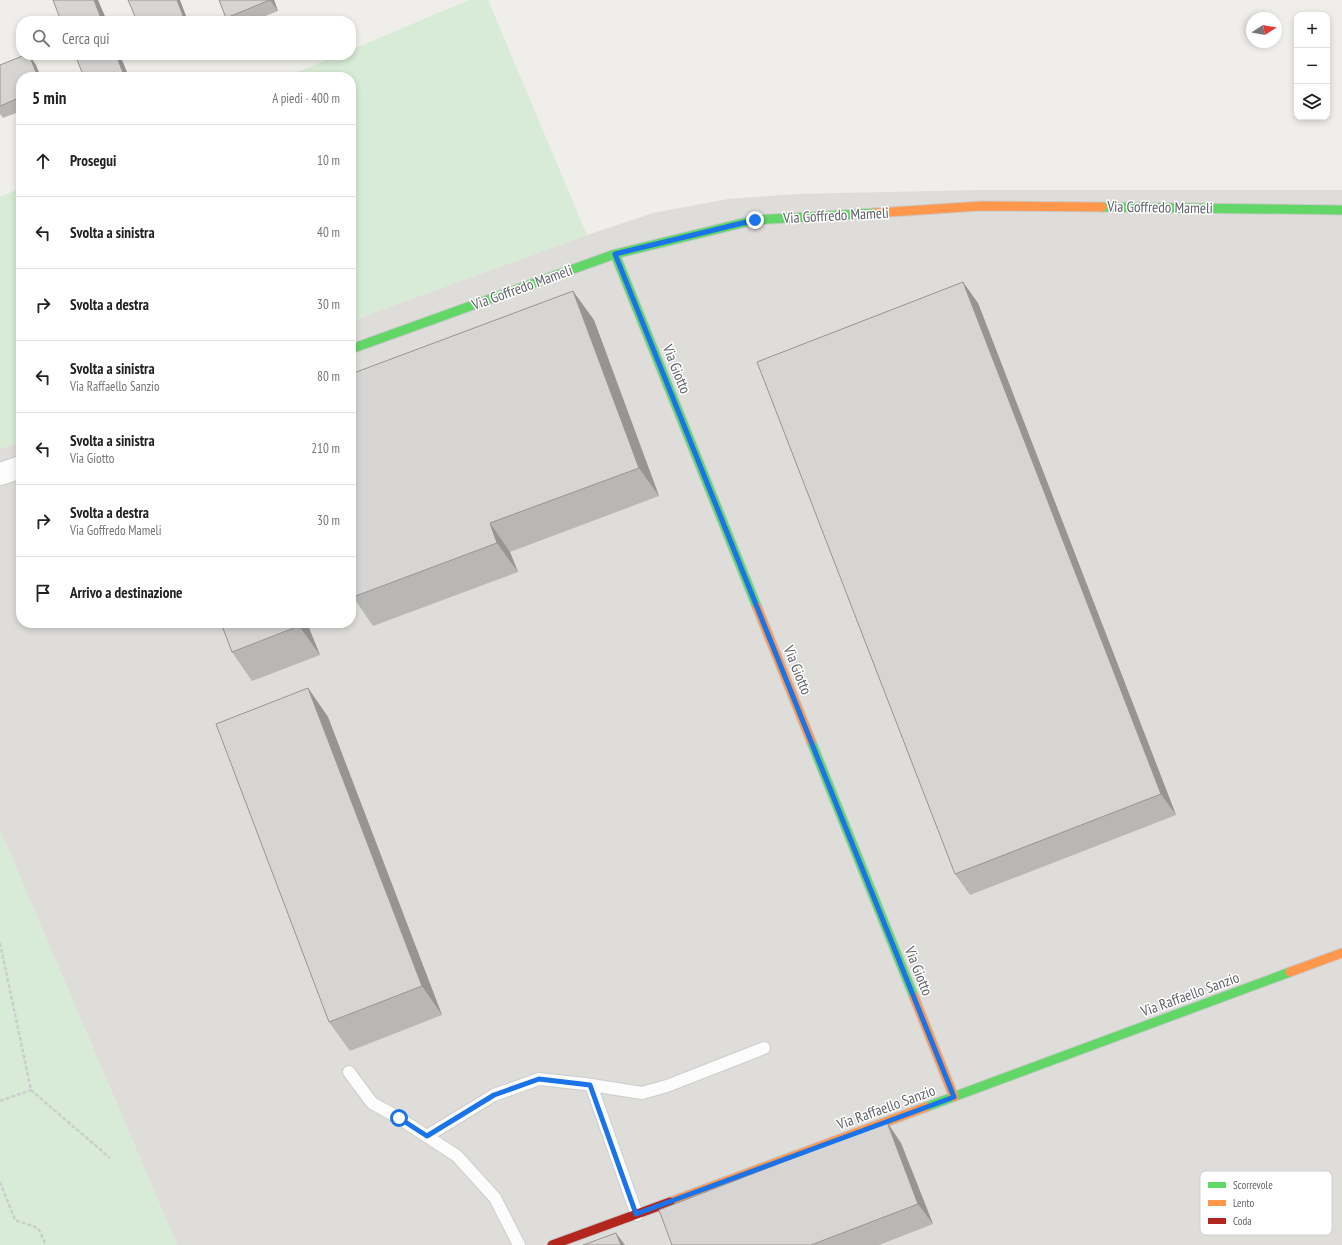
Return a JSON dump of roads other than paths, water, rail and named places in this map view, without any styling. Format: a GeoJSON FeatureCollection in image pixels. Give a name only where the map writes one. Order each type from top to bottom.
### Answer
{"type":"FeatureCollection","features":[{"type":"Feature","properties":{"kind":"street","name":"Via Goffredo Mameli"},"geometry":{"type":"LineString","coordinates":[[356,347],[615,254],[755,220],[981,206],[1342,210]]}},
{"type":"Feature","properties":{"kind":"street","name":"Via Giotto"},"geometry":{"type":"LineString","coordinates":[[615,254],[954,1097]]}},
{"type":"Feature","properties":{"kind":"street"},"geometry":{"type":"LineString","coordinates":[[0,474],[16,469]]}},
{"type":"Feature","properties":{"kind":"street","name":"Via Raffaello Sanzio"},"geometry":{"type":"LineString","coordinates":[[552,1245],[1342,953]]}},
{"type":"Feature","properties":{"kind":"lane"},"geometry":{"type":"LineString","coordinates":[[427,1136],[494,1095],[539,1079],[642,1093],[667,1086],[764,1048]]}},
{"type":"Feature","properties":{"kind":"lane"},"geometry":{"type":"LineString","coordinates":[[349,1072],[372,1103],[457,1156],[494,1198],[520,1245]]}},
{"type":"Feature","properties":{"kind":"lane"},"geometry":{"type":"LineString","coordinates":[[590,1085],[636,1214]]}}]}
